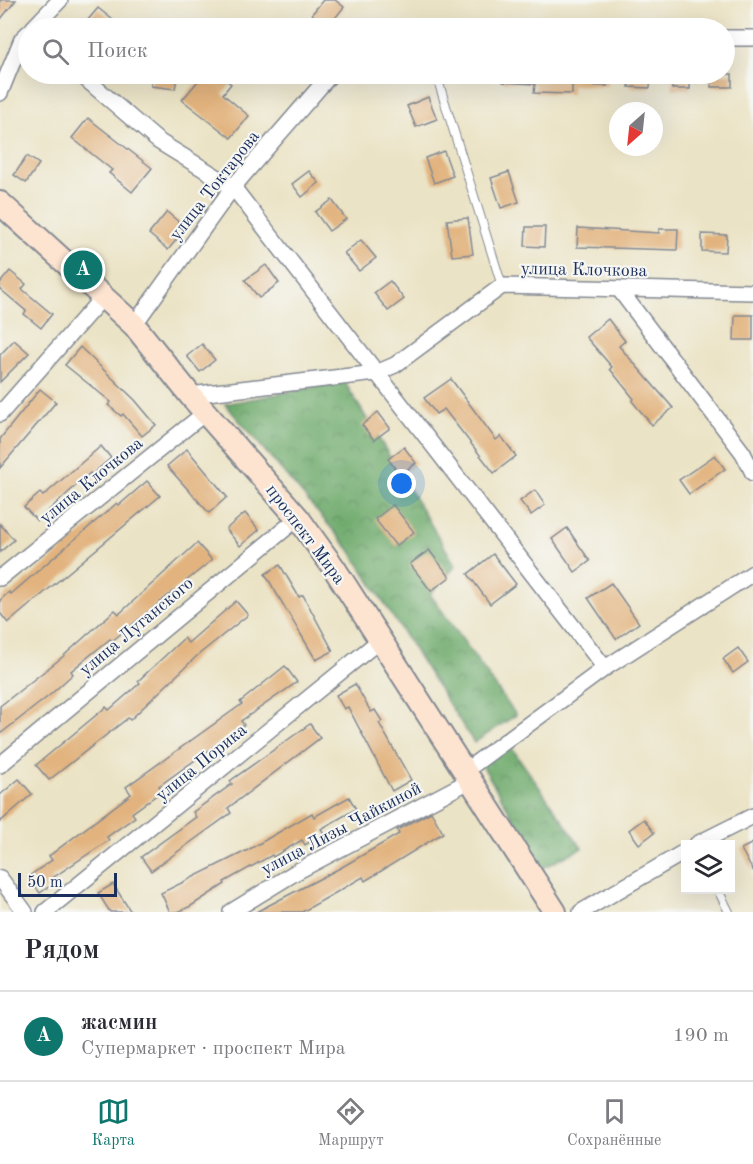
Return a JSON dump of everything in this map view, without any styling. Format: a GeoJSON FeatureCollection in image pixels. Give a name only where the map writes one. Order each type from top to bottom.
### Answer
{"type":"FeatureCollection","features":[{"type":"Feature","properties":{"kind":"main road","name":"проспект Мира"},"geometry":{"type":"LineString","coordinates":[[0,203],[134,325],[190,395],[298,518],[334,568],[555,912]]}},
{"type":"Feature","properties":{"kind":"street"},"geometry":{"type":"LineString","coordinates":[[43,18],[60,0]]}},
{"type":"Feature","properties":{"kind":"street"},"geometry":{"type":"LineString","coordinates":[[735,38],[753,38]]}},
{"type":"Feature","properties":{"kind":"street"},"geometry":{"type":"LineString","coordinates":[[0,93],[18,49]]}},
{"type":"Feature","properties":{"kind":"street"},"geometry":{"type":"LineString","coordinates":[[92,84],[158,141],[233,187],[605,669]]}},
{"type":"Feature","properties":{"kind":"street","name":"улица Токтарова"},"geometry":{"type":"LineString","coordinates":[[134,325],[233,187],[322,84]]}},
{"type":"Feature","properties":{"kind":"street","name":"улица Клочкова"},"geometry":{"type":"LineString","coordinates":[[190,395],[376,373],[395,365],[502,286],[753,292]]}},
{"type":"Feature","properties":{"kind":"street"},"geometry":{"type":"LineString","coordinates":[[619,289],[743,453],[753,474]]}},
{"type":"Feature","properties":{"kind":"street"},"geometry":{"type":"LineString","coordinates":[[0,414],[102,298]]}},
{"type":"Feature","properties":{"kind":"street","name":"улица Клочкова"},"geometry":{"type":"LineString","coordinates":[[0,578],[206,412]]}},
{"type":"Feature","properties":{"kind":"street","name":"улица Луганского"},"geometry":{"type":"LineString","coordinates":[[0,765],[298,518]]}},
{"type":"Feature","properties":{"kind":"street","name":"улица Лизы Чайкиной"},"geometry":{"type":"LineString","coordinates":[[231,912],[296,872],[468,776],[605,669],[753,573]]}},
{"type":"Feature","properties":{"kind":"street","name":"улица Порика"},"geometry":{"type":"LineString","coordinates":[[45,912],[380,640]]}},
{"type":"Feature","properties":{"kind":"street"},"geometry":{"type":"LineString","coordinates":[[705,840],[753,816]]}},
{"type":"Feature","properties":{"kind":"street"},"geometry":{"type":"LineString","coordinates":[[581,912],[681,854]]}},
{"type":"Feature","properties":{"kind":"street"},"geometry":{"type":"LineString","coordinates":[[0,878],[25,912]]}},
{"type":"Feature","properties":{"kind":"lane"},"geometry":{"type":"LineString","coordinates":[[439,84],[502,286]]}},
{"type":"Feature","properties":{"kind":"lane"},"geometry":{"type":"LineString","coordinates":[[720,894],[729,912]]}},
{"type":"Feature","properties":{"kind":"green space"},"geometry":{"type":"Polygon","coordinates":[[[344,381],[456,566],[430,594],[516,715],[474,743],[350,550],[225,404],[344,381]]]}},
{"type":"Feature","properties":{"kind":"green space"},"geometry":{"type":"Polygon","coordinates":[[[509,744],[582,848],[543,868],[482,765],[509,744]]]}},
{"type":"Feature","properties":{"kind":"building"},"geometry":{"type":"Polygon","coordinates":[[[0,0],[16,0],[0,20],[0,0]]]}},
{"type":"Feature","properties":{"kind":"building"},"geometry":{"type":"Polygon","coordinates":[[[323,0],[335,0],[344,7],[335,18],[317,18],[312,14],[323,0]]]}},
{"type":"Feature","properties":{"kind":"building"},"geometry":{"type":"Polygon","coordinates":[[[98,8],[110,18],[90,18],[98,8]]]}},
{"type":"Feature","properties":{"kind":"building"},"geometry":{"type":"Polygon","coordinates":[[[151,84],[176,84],[175,89],[151,86],[151,84]]]}},
{"type":"Feature","properties":{"kind":"building"},"geometry":{"type":"Polygon","coordinates":[[[196,84],[231,84],[223,94],[249,116],[231,138],[182,100],[196,84]]]}},
{"type":"Feature","properties":{"kind":"building"},"geometry":{"type":"Polygon","coordinates":[[[535,84],[607,84],[607,86],[572,85],[572,94],[534,93],[535,84]]]}},
{"type":"Feature","properties":{"kind":"building"},"geometry":{"type":"Polygon","coordinates":[[[629,84],[650,84],[650,88],[629,87],[629,84]]]}},
{"type":"Feature","properties":{"kind":"building"},"geometry":{"type":"Polygon","coordinates":[[[672,84],[690,84],[690,89],[672,89],[672,84]]]}},
{"type":"Feature","properties":{"kind":"building"},"geometry":{"type":"Polygon","coordinates":[[[711,84],[732,84],[732,87],[711,87],[711,84]]]}},
{"type":"Feature","properties":{"kind":"building"},"geometry":{"type":"Polygon","coordinates":[[[428,97],[437,119],[416,127],[407,106],[428,97]]]}},
{"type":"Feature","properties":{"kind":"building"},"geometry":{"type":"Polygon","coordinates":[[[88,118],[152,168],[132,192],[109,173],[112,170],[72,138],[88,118]]]}},
{"type":"Feature","properties":{"kind":"building"},"geometry":{"type":"Polygon","coordinates":[[[444,151],[453,176],[434,183],[425,158],[444,151]]]}},
{"type":"Feature","properties":{"kind":"building"},"geometry":{"type":"Polygon","coordinates":[[[27,156],[39,164],[26,183],[14,175],[27,156]]]}},
{"type":"Feature","properties":{"kind":"building"},"geometry":{"type":"Polygon","coordinates":[[[309,171],[319,183],[302,197],[292,184],[309,171]]]}},
{"type":"Feature","properties":{"kind":"building"},"geometry":{"type":"Polygon","coordinates":[[[509,172],[519,202],[501,208],[491,178],[509,172]]]}},
{"type":"Feature","properties":{"kind":"building"},"geometry":{"type":"Polygon","coordinates":[[[332,200],[346,219],[329,231],[315,212],[332,200]]]}},
{"type":"Feature","properties":{"kind":"building"},"geometry":{"type":"Polygon","coordinates":[[[167,212],[186,228],[168,250],[149,234],[167,212]]]}},
{"type":"Feature","properties":{"kind":"building"},"geometry":{"type":"Polygon","coordinates":[[[468,218],[473,254],[452,256],[447,220],[468,218]]]}},
{"type":"Feature","properties":{"kind":"building"},"geometry":{"type":"Polygon","coordinates":[[[526,227],[545,227],[544,247],[525,246],[526,227]]]}},
{"type":"Feature","properties":{"kind":"building"},"geometry":{"type":"Polygon","coordinates":[[[578,228],[659,233],[659,229],[678,229],[677,250],[577,247],[578,228]]]}},
{"type":"Feature","properties":{"kind":"building"},"geometry":{"type":"Polygon","coordinates":[[[702,234],[727,235],[726,252],[702,251],[702,234]]]}},
{"type":"Feature","properties":{"kind":"building"},"geometry":{"type":"Polygon","coordinates":[[[361,240],[376,258],[359,271],[344,253],[361,240]]]}},
{"type":"Feature","properties":{"kind":"building"},"geometry":{"type":"Polygon","coordinates":[[[266,265],[279,283],[259,298],[245,280],[266,265]]]}},
{"type":"Feature","properties":{"kind":"building"},"geometry":{"type":"Polygon","coordinates":[[[10,271],[26,284],[22,289],[52,314],[41,328],[24,314],[26,311],[0,289],[0,283],[10,271]]]}},
{"type":"Feature","properties":{"kind":"building"},"geometry":{"type":"Polygon","coordinates":[[[390,281],[404,299],[388,311],[374,293],[390,281]]]}},
{"type":"Feature","properties":{"kind":"building"},"geometry":{"type":"Polygon","coordinates":[[[735,315],[753,315],[753,340],[734,340],[735,315]]]}},
{"type":"Feature","properties":{"kind":"building"},"geometry":{"type":"Polygon","coordinates":[[[608,319],[625,341],[619,346],[673,408],[652,425],[632,401],[634,399],[610,369],[612,367],[586,337],[608,319]]]}},
{"type":"Feature","properties":{"kind":"building"},"geometry":{"type":"Polygon","coordinates":[[[14,340],[29,353],[0,382],[0,355],[14,340]]]}},
{"type":"Feature","properties":{"kind":"building"},"geometry":{"type":"Polygon","coordinates":[[[202,344],[215,360],[200,372],[187,356],[202,344]]]}},
{"type":"Feature","properties":{"kind":"building"},"geometry":{"type":"Polygon","coordinates":[[[80,347],[135,400],[156,425],[142,436],[123,414],[121,416],[108,405],[111,402],[65,365],[80,347]]]}},
{"type":"Feature","properties":{"kind":"building"},"geometry":{"type":"Polygon","coordinates":[[[451,379],[496,440],[501,436],[516,456],[494,473],[444,409],[436,414],[424,398],[451,379]]]}},
{"type":"Feature","properties":{"kind":"building"},"geometry":{"type":"Polygon","coordinates":[[[40,389],[56,402],[0,468],[0,439],[40,389]]]}},
{"type":"Feature","properties":{"kind":"building"},"geometry":{"type":"Polygon","coordinates":[[[378,412],[390,428],[374,440],[362,425],[378,412]]]}},
{"type":"Feature","properties":{"kind":"building"},"geometry":{"type":"Polygon","coordinates":[[[101,446],[111,458],[91,475],[90,473],[37,521],[24,507],[40,493],[43,496],[101,446]]]}},
{"type":"Feature","properties":{"kind":"building"},"geometry":{"type":"Polygon","coordinates":[[[404,447],[416,463],[400,475],[388,459],[404,447]]]}},
{"type":"Feature","properties":{"kind":"building"},"geometry":{"type":"Polygon","coordinates":[[[187,449],[227,497],[209,513],[167,466],[187,449]]]}},
{"type":"Feature","properties":{"kind":"building"},"geometry":{"type":"Polygon","coordinates":[[[715,455],[725,469],[689,494],[679,480],[715,455]]]}},
{"type":"Feature","properties":{"kind":"building"},"geometry":{"type":"Polygon","coordinates":[[[147,481],[160,496],[8,623],[0,613],[0,600],[9,592],[11,594],[117,503],[119,505],[147,481]]]}},
{"type":"Feature","properties":{"kind":"building"},"geometry":{"type":"Polygon","coordinates":[[[535,490],[545,505],[531,515],[520,501],[535,490]]]}},
{"type":"Feature","properties":{"kind":"building"},"geometry":{"type":"Polygon","coordinates":[[[393,505],[414,532],[396,546],[375,519],[393,505]]]}},
{"type":"Feature","properties":{"kind":"building"},"geometry":{"type":"Polygon","coordinates":[[[245,513],[259,530],[240,546],[226,529],[245,513]]]}},
{"type":"Feature","properties":{"kind":"building"},"geometry":{"type":"Polygon","coordinates":[[[0,524],[14,540],[0,552],[0,524]]]}},
{"type":"Feature","properties":{"kind":"building"},"geometry":{"type":"Polygon","coordinates":[[[567,528],[590,561],[575,572],[552,539],[567,528]]]}},
{"type":"Feature","properties":{"kind":"building"},"geometry":{"type":"Polygon","coordinates":[[[197,543],[212,560],[71,671],[73,674],[50,695],[0,734],[0,706],[60,659],[115,610],[119,614],[197,543]]]}},
{"type":"Feature","properties":{"kind":"building"},"geometry":{"type":"Polygon","coordinates":[[[429,550],[450,577],[431,591],[410,564],[429,550]]]}},
{"type":"Feature","properties":{"kind":"building"},"geometry":{"type":"Polygon","coordinates":[[[493,554],[516,584],[490,604],[468,574],[493,554]]]}},
{"type":"Feature","properties":{"kind":"building"},"geometry":{"type":"Polygon","coordinates":[[[280,565],[299,597],[303,595],[333,651],[316,660],[265,574],[280,565]]]}},
{"type":"Feature","properties":{"kind":"building"},"geometry":{"type":"Polygon","coordinates":[[[611,583],[639,623],[616,639],[588,598],[611,583]]]}},
{"type":"Feature","properties":{"kind":"building"},"geometry":{"type":"Polygon","coordinates":[[[236,601],[248,615],[198,655],[130,720],[128,718],[49,780],[36,765],[106,707],[109,710],[140,683],[138,681],[184,638],[188,643],[236,601]]]}},
{"type":"Feature","properties":{"kind":"building"},"geometry":{"type":"Polygon","coordinates":[[[738,648],[748,662],[733,673],[723,659],[738,648]]]}},
{"type":"Feature","properties":{"kind":"building"},"geometry":{"type":"Polygon","coordinates":[[[285,666],[297,682],[241,721],[244,725],[159,786],[162,791],[132,813],[135,817],[107,837],[109,840],[51,879],[54,883],[40,893],[28,877],[52,860],[49,856],[131,794],[126,787],[242,704],[240,702],[285,666]]]}},
{"type":"Feature","properties":{"kind":"building"},"geometry":{"type":"Polygon","coordinates":[[[355,684],[371,712],[375,710],[382,721],[379,723],[411,780],[392,791],[348,707],[344,709],[336,695],[355,684]]]}},
{"type":"Feature","properties":{"kind":"building"},"geometry":{"type":"Polygon","coordinates":[[[310,724],[320,738],[228,808],[231,813],[151,871],[141,857],[196,817],[193,812],[232,784],[230,781],[310,724]]]}},
{"type":"Feature","properties":{"kind":"building"},"geometry":{"type":"Polygon","coordinates":[[[19,779],[32,794],[0,822],[0,795],[19,779]]]}},
{"type":"Feature","properties":{"kind":"building"},"geometry":{"type":"Polygon","coordinates":[[[349,797],[356,809],[321,829],[324,833],[305,845],[302,840],[273,857],[272,855],[224,882],[225,884],[191,906],[178,912],[170,912],[161,893],[248,850],[312,813],[314,817],[349,797]]]}},
{"type":"Feature","properties":{"kind":"building"},"geometry":{"type":"Polygon","coordinates":[[[431,812],[443,833],[365,881],[363,877],[302,912],[256,912],[342,867],[399,834],[397,830],[431,812]]]}},
{"type":"Feature","properties":{"kind":"building"},"geometry":{"type":"Polygon","coordinates":[[[644,819],[654,833],[639,844],[629,830],[644,819]]]}},
{"type":"Feature","properties":{"kind":"building"},"geometry":{"type":"Polygon","coordinates":[[[753,843],[753,871],[741,849],[753,843]]]}},
{"type":"Feature","properties":{"kind":"building"},"geometry":{"type":"Polygon","coordinates":[[[113,884],[131,912],[110,912],[98,893],[113,884]]]}},
{"type":"Feature","properties":{"kind":"place","name":"жасмин"},"geometry":{"type":"Point","coordinates":[83,270]}}]}
